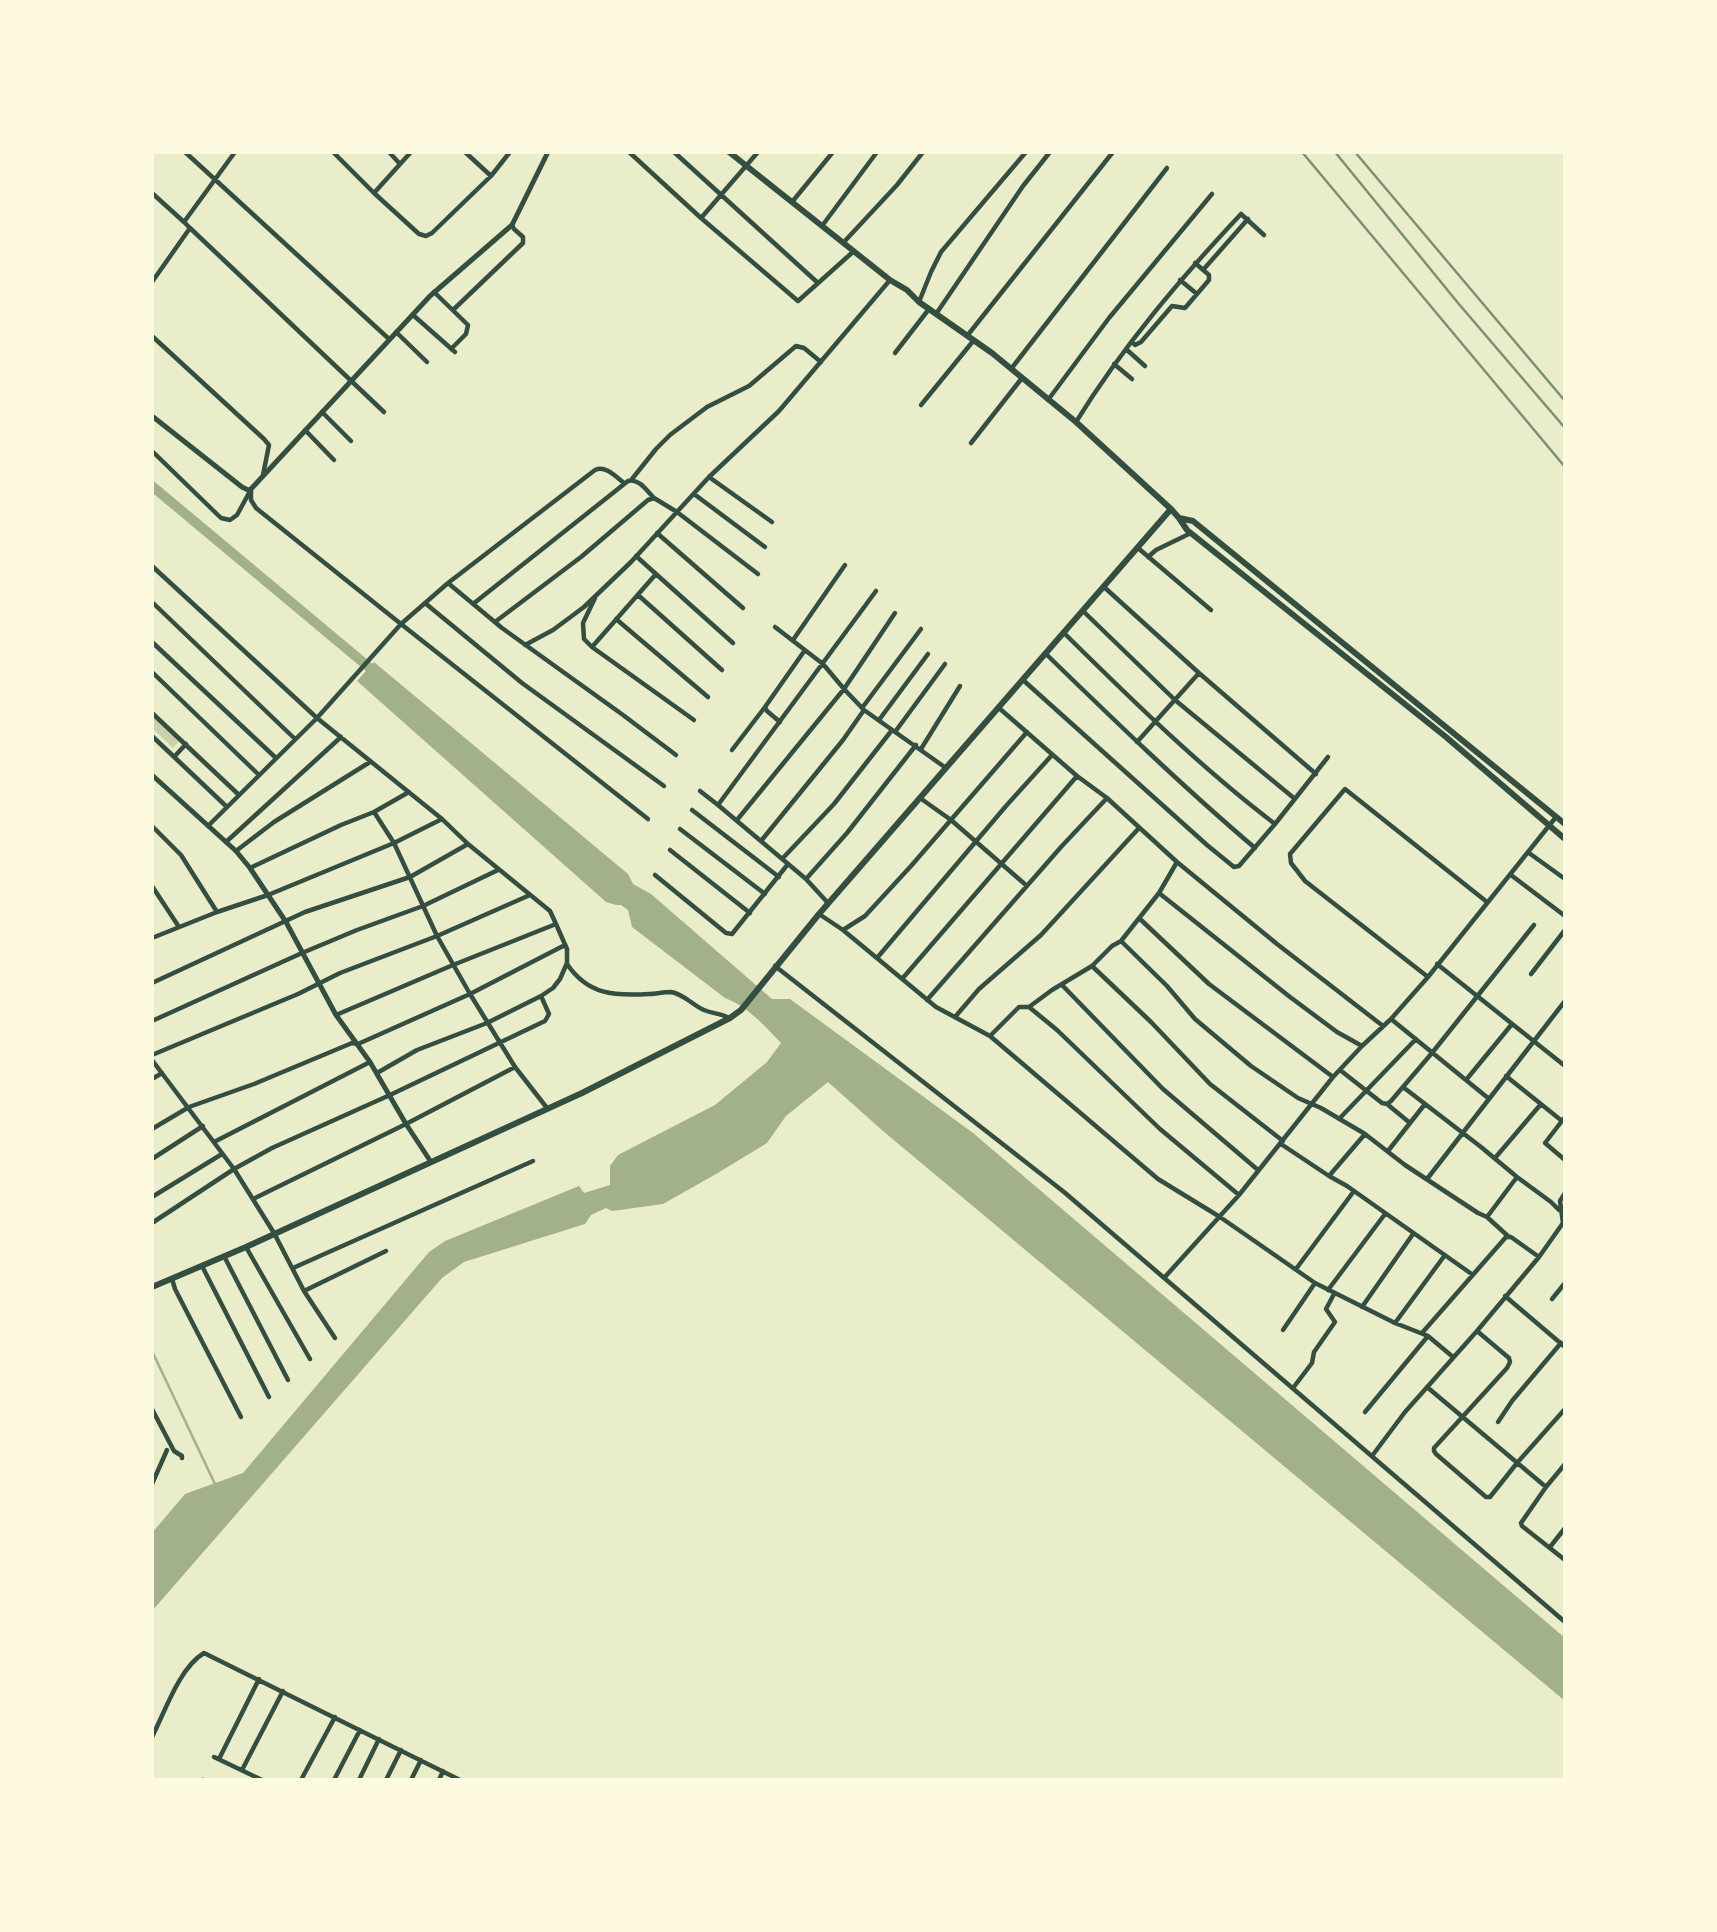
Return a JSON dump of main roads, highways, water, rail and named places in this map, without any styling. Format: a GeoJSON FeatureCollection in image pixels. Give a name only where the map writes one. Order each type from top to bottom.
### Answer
{"type":"FeatureCollection","features":[{"type":"Feature","properties":{"kind":"main road"},"geometry":{"type":"LineString","coordinates":[[729,152],[1076,422],[1171,509],[1187,530],[1446,737],[1565,839]]}},
{"type":"Feature","properties":{"kind":"main road"},"geometry":{"type":"LineString","coordinates":[[152,1287],[246,1247],[582,1093],[741,1010],[828,903],[1171,509]]}},
{"type":"Feature","properties":{"kind":"main road"},"geometry":{"type":"LineString","coordinates":[[1179,518],[1193,521],[1565,824]]}},
{"type":"Feature","properties":{"kind":"waterway"},"geometry":{"type":"LineString","coordinates":[[152,486],[377,674]]}},
{"type":"Feature","properties":{"kind":"waterway"},"geometry":{"type":"LineString","coordinates":[[152,1351],[215,1484]]}},
{"type":"Feature","properties":{"kind":"railway"},"geometry":{"type":"LineString","coordinates":[[1302,152],[1565,467]]}},
{"type":"Feature","properties":{"kind":"railway"},"geometry":{"type":"LineString","coordinates":[[1335,152],[1458,303],[1565,428]]}},
{"type":"Feature","properties":{"kind":"railway"},"geometry":{"type":"LineString","coordinates":[[1355,152],[1565,401]]}}]}
